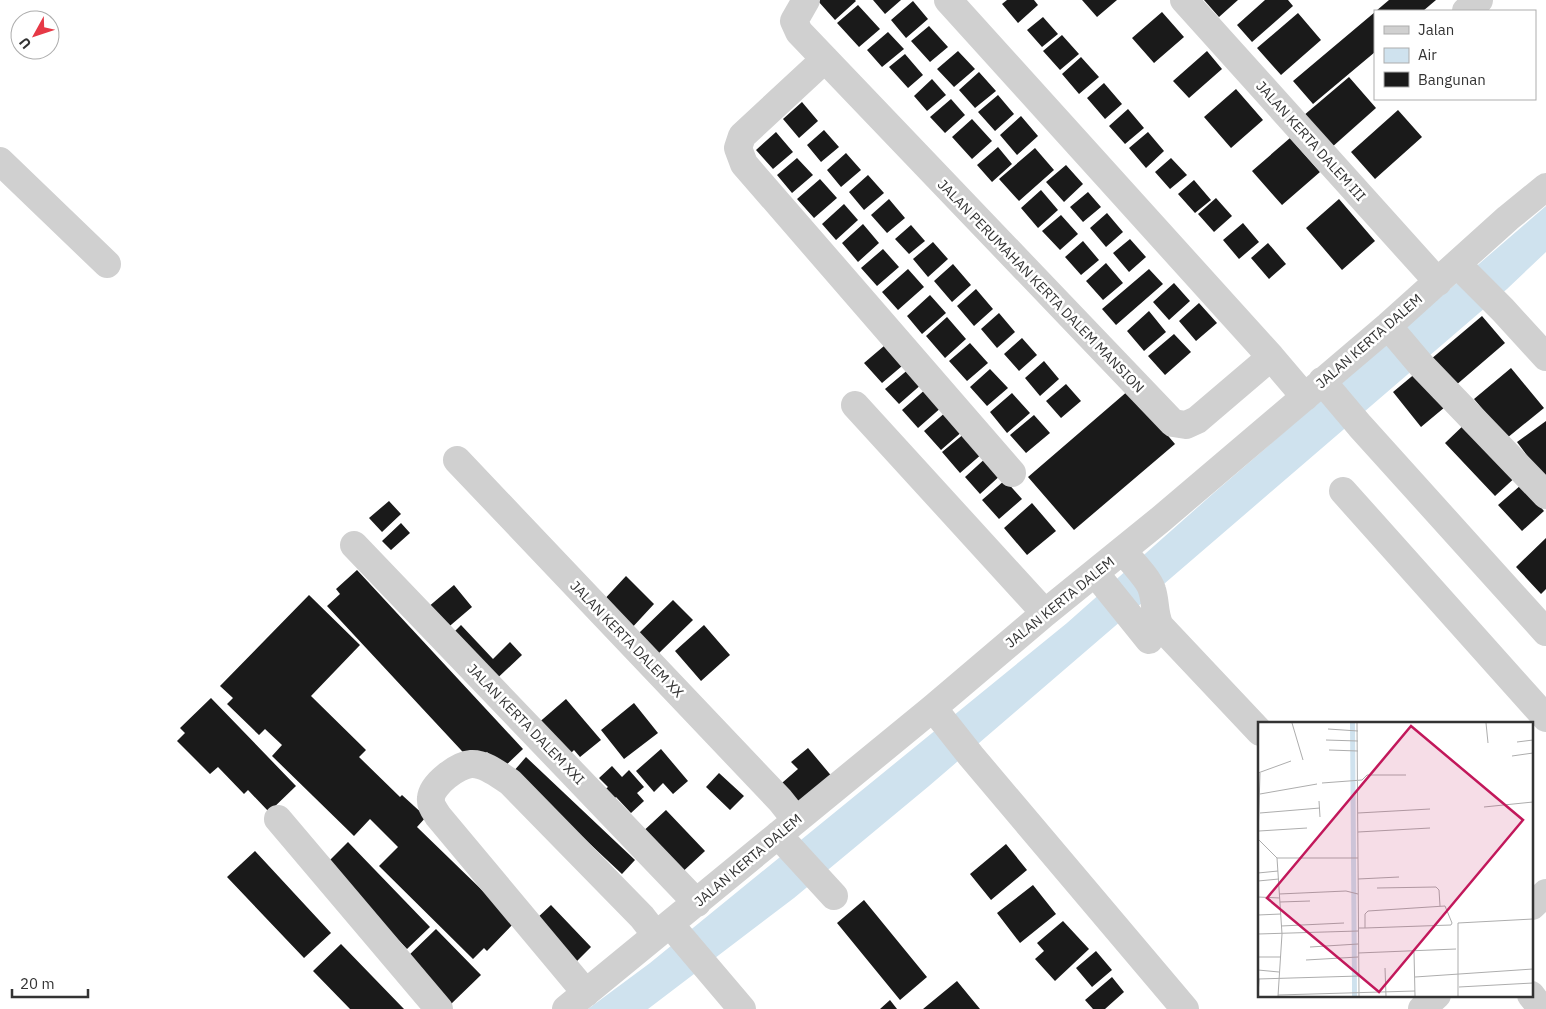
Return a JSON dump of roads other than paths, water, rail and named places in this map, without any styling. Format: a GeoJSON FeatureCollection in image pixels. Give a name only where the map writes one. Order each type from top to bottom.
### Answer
{"type":"FeatureCollection","features":[{"type":"Feature","properties":{"kind":"street","name":"JALAN PERUMAHAN KERTA DALEM MANSION"},"geometry":{"type":"LineString","coordinates":[[806,0],[794,21],[799,32],[1173,423],[1186,425],[1197,420],[1271,357]]}},
{"type":"Feature","properties":{"kind":"street"},"geometry":{"type":"LineString","coordinates":[[948,0],[1271,357],[1318,388],[1360,426],[1546,632]]}},
{"type":"Feature","properties":{"kind":"street","name":"JALAN KERTA DALEM III"},"geometry":{"type":"LineString","coordinates":[[1184,0],[1438,282]]}},
{"type":"Feature","properties":{"kind":"street"},"geometry":{"type":"LineString","coordinates":[[1467,10],[1478,0]]}},
{"type":"Feature","properties":{"kind":"street"},"geometry":{"type":"LineString","coordinates":[[825,59],[742,136],[738,148],[740,156],[744,164],[1012,473]]}},
{"type":"Feature","properties":{"kind":"street"},"geometry":{"type":"LineString","coordinates":[[0,161],[106,264]]}},
{"type":"Feature","properties":{"kind":"street","name":"JALAN KERTA DALEM"},"geometry":{"type":"LineString","coordinates":[[576,1001],[669,932],[697,903],[788,834],[938,713],[1045,614],[1099,579],[1318,388],[1391,329],[1438,282],[1461,268],[1546,187]]}},
{"type":"Feature","properties":{"kind":"street"},"geometry":{"type":"LineString","coordinates":[[1461,268],[1504,310],[1546,357]]}},
{"type":"Feature","properties":{"kind":"street"},"geometry":{"type":"LineString","coordinates":[[1391,329],[1421,366],[1546,496]]}},
{"type":"Feature","properties":{"kind":"street"},"geometry":{"type":"LineString","coordinates":[[856,405],[1045,614]]}},
{"type":"Feature","properties":{"kind":"street","name":"JALAN KERTA DALEM XX"},"geometry":{"type":"LineString","coordinates":[[457,460],[780,800],[788,834],[827,889]]}},
{"type":"Feature","properties":{"kind":"street"},"geometry":{"type":"LineString","coordinates":[[1343,491],[1546,718]]}},
{"type":"Feature","properties":{"kind":"street","name":"JALAN KERTA DALEM XXI"},"geometry":{"type":"LineString","coordinates":[[354,545],[697,903]]}},
{"type":"Feature","properties":{"kind":"street"},"geometry":{"type":"LineString","coordinates":[[1127,555],[1152,588],[1147,623]]}},
{"type":"Feature","properties":{"kind":"street"},"geometry":{"type":"LineString","coordinates":[[1099,579],[1147,623]]}},
{"type":"Feature","properties":{"kind":"street"},"geometry":{"type":"LineString","coordinates":[[1147,623],[1156,617],[1160,626],[1258,730]]}},
{"type":"Feature","properties":{"kind":"street"},"geometry":{"type":"LineString","coordinates":[[938,713],[971,756],[1185,1009]]}},
{"type":"Feature","properties":{"kind":"street"},"geometry":{"type":"LineString","coordinates":[[576,1001],[432,807],[431,797],[435,787],[449,773],[472,763],[490,769],[510,782],[642,917],[669,932],[708,970],[742,1009]]}},
{"type":"Feature","properties":{"kind":"street"},"geometry":{"type":"LineString","coordinates":[[278,820],[440,1009]]}},
{"type":"Feature","properties":{"kind":"street"},"geometry":{"type":"LineString","coordinates":[[1534,904],[1546,893]]}},
{"type":"Feature","properties":{"kind":"street"},"geometry":{"type":"LineString","coordinates":[[1422,1009],[1436,996]]}},
{"type":"Feature","properties":{"kind":"street"},"geometry":{"type":"LineString","coordinates":[[1532,996],[1542,1009]]}},
{"type":"Feature","properties":{"kind":"water"},"geometry":{"type":"Polygon","coordinates":[[[1546,206],[1546,252],[1507,289],[929,786],[794,898],[648,1009],[588,1009],[650,963],[1067,623],[1216,491],[1546,206]]]}}]}
